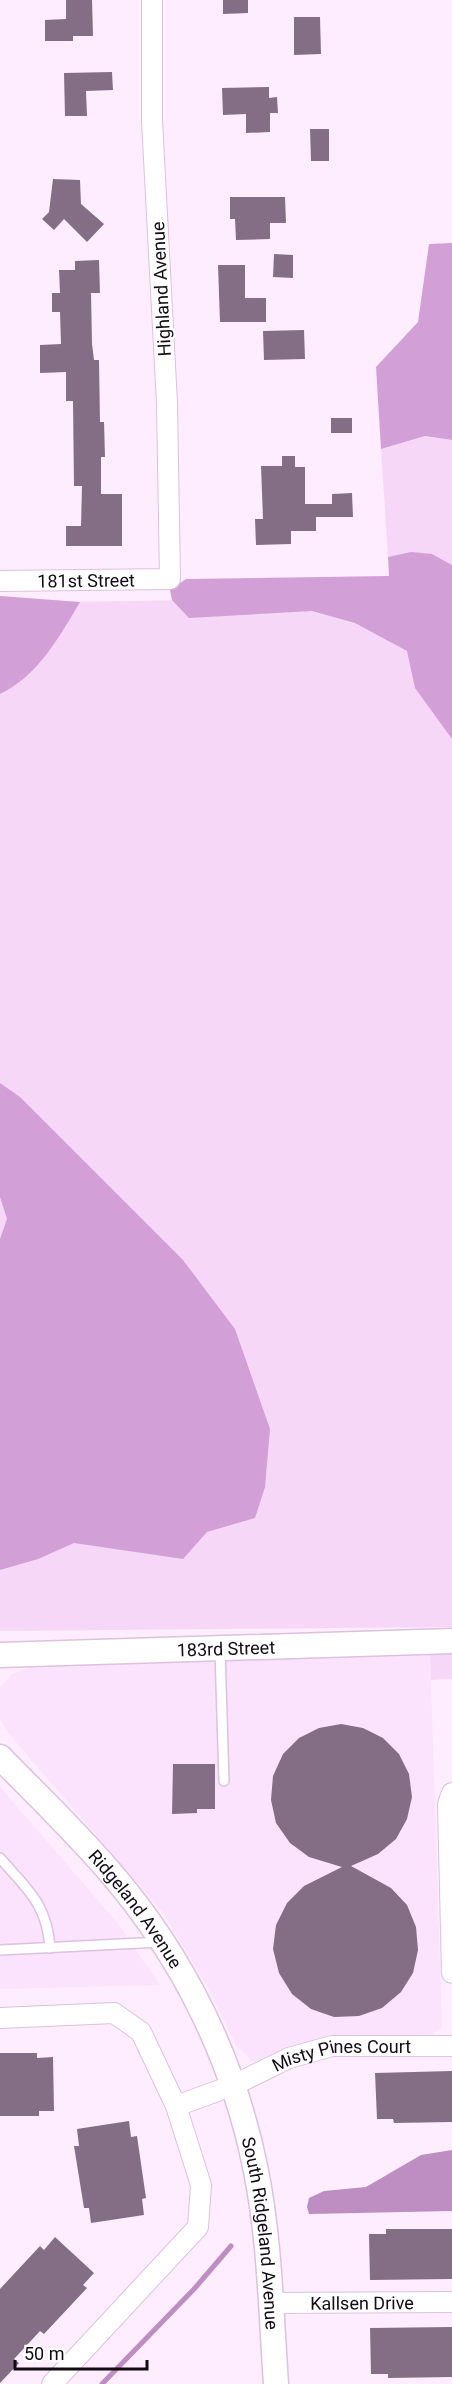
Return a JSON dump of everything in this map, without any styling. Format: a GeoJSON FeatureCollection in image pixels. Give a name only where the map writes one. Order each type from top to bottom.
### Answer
{"type":"FeatureCollection","features":[{"type":"Feature","properties":{"kind":"street","name":"Highland Avenue"},"geometry":{"type":"LineString","coordinates":[[152,0],[152,121],[166,392],[171,579]]}},
{"type":"Feature","properties":{"kind":"street","name":"181st Street"},"geometry":{"type":"LineString","coordinates":[[0,581],[171,579]]}},
{"type":"Feature","properties":{"kind":"street","name":"183rd Street"},"geometry":{"type":"LineString","coordinates":[[11,1654],[452,1641]]}},
{"type":"Feature","properties":{"kind":"street"},"geometry":{"type":"LineString","coordinates":[[0,1670],[11,1654]]}},
{"type":"Feature","properties":{"kind":"street","name":"Ridgeland Avenue"},"geometry":{"type":"LineString","coordinates":[[0,1757],[110,1872],[164,1942],[210,2024],[234,2085]]}},
{"type":"Feature","properties":{"kind":"street"},"geometry":{"type":"LineString","coordinates":[[452,1793],[448,1804],[452,1973]]}},
{"type":"Feature","properties":{"kind":"street"},"geometry":{"type":"LineString","coordinates":[[0,2018],[114,2013],[141,2032],[176,2106],[201,2185],[198,2227],[52,2384]]}},
{"type":"Feature","properties":{"kind":"street","name":"Misty Pines Court"},"geometry":{"type":"LineString","coordinates":[[176,2106],[234,2085],[289,2058],[332,2046],[452,2046]]}},
{"type":"Feature","properties":{"kind":"street","name":"South Ridgeland Avenue"},"geometry":{"type":"LineString","coordinates":[[234,2085],[256,2171],[265,2224],[276,2384]]}},
{"type":"Feature","properties":{"kind":"street","name":"Kallsen Drive"},"geometry":{"type":"LineString","coordinates":[[270,2303],[452,2302]]}},
{"type":"Feature","properties":{"kind":"lane"},"geometry":{"type":"LineString","coordinates":[[220,1648],[224,1781]]}},
{"type":"Feature","properties":{"kind":"lane"},"geometry":{"type":"LineString","coordinates":[[0,1858],[37,1900],[48,1925],[50,1948]]}},
{"type":"Feature","properties":{"kind":"lane"},"geometry":{"type":"LineString","coordinates":[[0,1950],[164,1942]]}},
{"type":"Feature","properties":{"kind":"shaded area"},"geometry":{"type":"Polygon","coordinates":[[[452,243],[452,440],[425,436],[381,449],[376,367],[418,322],[429,244],[452,243]]]}},
{"type":"Feature","properties":{"kind":"shaded area"},"geometry":{"type":"Polygon","coordinates":[[[425,436],[452,440],[452,565],[421,553],[388,557],[381,449],[425,436]]]}},
{"type":"Feature","properties":{"kind":"shaded area"},"geometry":{"type":"Polygon","coordinates":[[[411,552],[432,554],[452,565],[452,739],[415,688],[407,651],[355,623],[312,611],[189,618],[172,600],[170,590],[186,579],[389,576],[388,557],[411,552]]]}},
{"type":"Feature","properties":{"kind":"shaded area"},"geometry":{"type":"Polygon","coordinates":[[[0,596],[80,602],[56,642],[36,666],[13,687],[0,694],[0,596]]]}},
{"type":"Feature","properties":{"kind":"shaded area"},"geometry":{"type":"Polygon","coordinates":[[[452,596],[452,1627],[0,1631],[0,603],[452,596]]]}},
{"type":"Feature","properties":{"kind":"shaded area"},"geometry":{"type":"Polygon","coordinates":[[[0,1083],[20,1097],[183,1260],[235,1329],[270,1429],[265,1487],[255,1518],[207,1532],[183,1559],[74,1543],[38,1559],[0,1570],[0,1239],[7,1219],[0,1197],[0,1083]]]}},
{"type":"Feature","properties":{"kind":"shaded area"},"geometry":{"type":"Polygon","coordinates":[[[452,1652],[452,1679],[431,1680],[430,1653],[452,1652]]]}},
{"type":"Feature","properties":{"kind":"shaded area"},"geometry":{"type":"Polygon","coordinates":[[[430,1653],[442,2027],[429,2036],[317,2038],[274,2059],[252,2061],[236,2045],[207,1986],[164,1914],[10,1735],[0,1719],[0,1688],[12,1674],[33,1666],[430,1653]]]}},
{"type":"Feature","properties":{"kind":"shaded area"},"geometry":{"type":"Polygon","coordinates":[[[0,1787],[118,1924],[160,1985],[0,1989],[0,1787]]]}},
{"type":"Feature","properties":{"kind":"shaded area"},"geometry":{"type":"Polygon","coordinates":[[[452,2150],[452,2211],[309,2214],[307,2207],[309,2198],[324,2191],[366,2187],[421,2155],[452,2150]]]}},
{"type":"Feature","properties":{"kind":"building"},"geometry":{"type":"Polygon","coordinates":[[[66,0],[92,0],[93,36],[73,36],[73,41],[45,41],[45,20],[66,19],[66,0]]]}},
{"type":"Feature","properties":{"kind":"building"},"geometry":{"type":"Polygon","coordinates":[[[223,0],[248,0],[248,13],[223,14],[223,0]]]}},
{"type":"Feature","properties":{"kind":"building"},"geometry":{"type":"Polygon","coordinates":[[[294,17],[320,17],[321,54],[294,55],[294,17]]]}},
{"type":"Feature","properties":{"kind":"building"},"geometry":{"type":"Polygon","coordinates":[[[112,72],[113,90],[86,91],[87,116],[65,116],[64,73],[112,72]]]}},
{"type":"Feature","properties":{"kind":"building"},"geometry":{"type":"Polygon","coordinates":[[[269,87],[269,98],[277,97],[278,113],[270,113],[270,132],[246,133],[246,114],[223,115],[222,88],[269,87]]]}},
{"type":"Feature","properties":{"kind":"building"},"geometry":{"type":"Polygon","coordinates":[[[310,129],[329,129],[329,161],[311,161],[310,129]]]}},
{"type":"Feature","properties":{"kind":"building"},"geometry":{"type":"Polygon","coordinates":[[[53,179],[80,180],[81,204],[104,224],[87,242],[64,219],[54,230],[42,219],[49,212],[53,179]]]}},
{"type":"Feature","properties":{"kind":"building"},"geometry":{"type":"Polygon","coordinates":[[[230,197],[285,197],[286,223],[270,223],[270,239],[236,240],[235,219],[230,219],[230,197]]]}},
{"type":"Feature","properties":{"kind":"building"},"geometry":{"type":"Polygon","coordinates":[[[274,254],[293,255],[293,278],[273,277],[274,254]]]}},
{"type":"Feature","properties":{"kind":"building"},"geometry":{"type":"Polygon","coordinates":[[[99,260],[100,293],[91,293],[92,344],[94,360],[99,360],[100,422],[104,422],[105,457],[101,457],[101,494],[122,494],[122,546],[66,546],[66,526],[81,526],[82,486],[74,486],[73,401],[66,401],[66,372],[40,373],[40,345],[61,344],[60,312],[52,312],[52,293],[60,293],[59,270],[75,270],[75,261],[99,260]]]}},
{"type":"Feature","properties":{"kind":"building"},"geometry":{"type":"Polygon","coordinates":[[[218,265],[245,265],[245,298],[266,298],[266,322],[220,322],[218,265]]]}},
{"type":"Feature","properties":{"kind":"building"},"geometry":{"type":"Polygon","coordinates":[[[304,330],[305,359],[264,360],[263,331],[304,330]]]}},
{"type":"Feature","properties":{"kind":"building"},"geometry":{"type":"Polygon","coordinates":[[[331,418],[352,418],[352,433],[331,433],[331,418]]]}},
{"type":"Feature","properties":{"kind":"building"},"geometry":{"type":"Polygon","coordinates":[[[282,456],[295,456],[295,467],[305,467],[305,504],[332,504],[332,494],[352,493],[353,517],[316,517],[316,531],[291,531],[291,544],[256,545],[255,519],[263,519],[261,466],[282,466],[282,456]]]}},
{"type":"Feature","properties":{"kind":"building"},"geometry":{"type":"Polygon","coordinates":[[[341,1724],[363,1728],[383,1738],[399,1754],[409,1774],[412,1797],[407,1819],[396,1839],[378,1854],[351,1866],[391,1888],[407,1905],[416,1927],[418,1950],[413,1973],[401,1992],[382,2008],[359,2016],[334,2017],[311,2009],[292,1994],[279,1973],[273,1949],[276,1925],[287,1903],[304,1886],[342,1867],[309,1857],[290,1843],[276,1823],[271,1800],[273,1776],[283,1754],[299,1738],[319,1728],[341,1724]]]}},
{"type":"Feature","properties":{"kind":"building"},"geometry":{"type":"Polygon","coordinates":[[[173,1764],[215,1764],[215,1809],[197,1809],[197,1813],[172,1814],[173,1764]]]}},
{"type":"Feature","properties":{"kind":"building"},"geometry":{"type":"Polygon","coordinates":[[[0,2053],[37,2053],[37,2058],[53,2057],[54,2111],[39,2111],[39,2116],[0,2116],[0,2053]]]}},
{"type":"Feature","properties":{"kind":"building"},"geometry":{"type":"Polygon","coordinates":[[[452,2071],[452,2122],[394,2123],[393,2119],[377,2119],[375,2073],[452,2071]]]}},
{"type":"Feature","properties":{"kind":"building"},"geometry":{"type":"Polygon","coordinates":[[[129,2121],[131,2137],[137,2136],[146,2198],[142,2199],[144,2215],[91,2223],[89,2208],[84,2208],[74,2146],[79,2146],[77,2129],[129,2121]]]}},
{"type":"Feature","properties":{"kind":"building"},"geometry":{"type":"Polygon","coordinates":[[[386,2229],[452,2229],[452,2279],[370,2280],[369,2234],[386,2234],[386,2229]]]}},
{"type":"Feature","properties":{"kind":"building"},"geometry":{"type":"Polygon","coordinates":[[[55,2237],[94,2273],[83,2285],[87,2288],[44,2334],[40,2331],[14,2359],[19,2363],[0,2383],[0,2289],[40,2246],[44,2250],[55,2237]]]}},
{"type":"Feature","properties":{"kind":"building"},"geometry":{"type":"Polygon","coordinates":[[[452,2327],[452,2377],[388,2378],[388,2374],[371,2374],[370,2328],[452,2327]]]}},
{"type":"Feature","properties":{"kind":"waterway"},"geometry":{"type":"LineString","coordinates":[[102,2384],[195,2288],[231,2246]]}}]}
